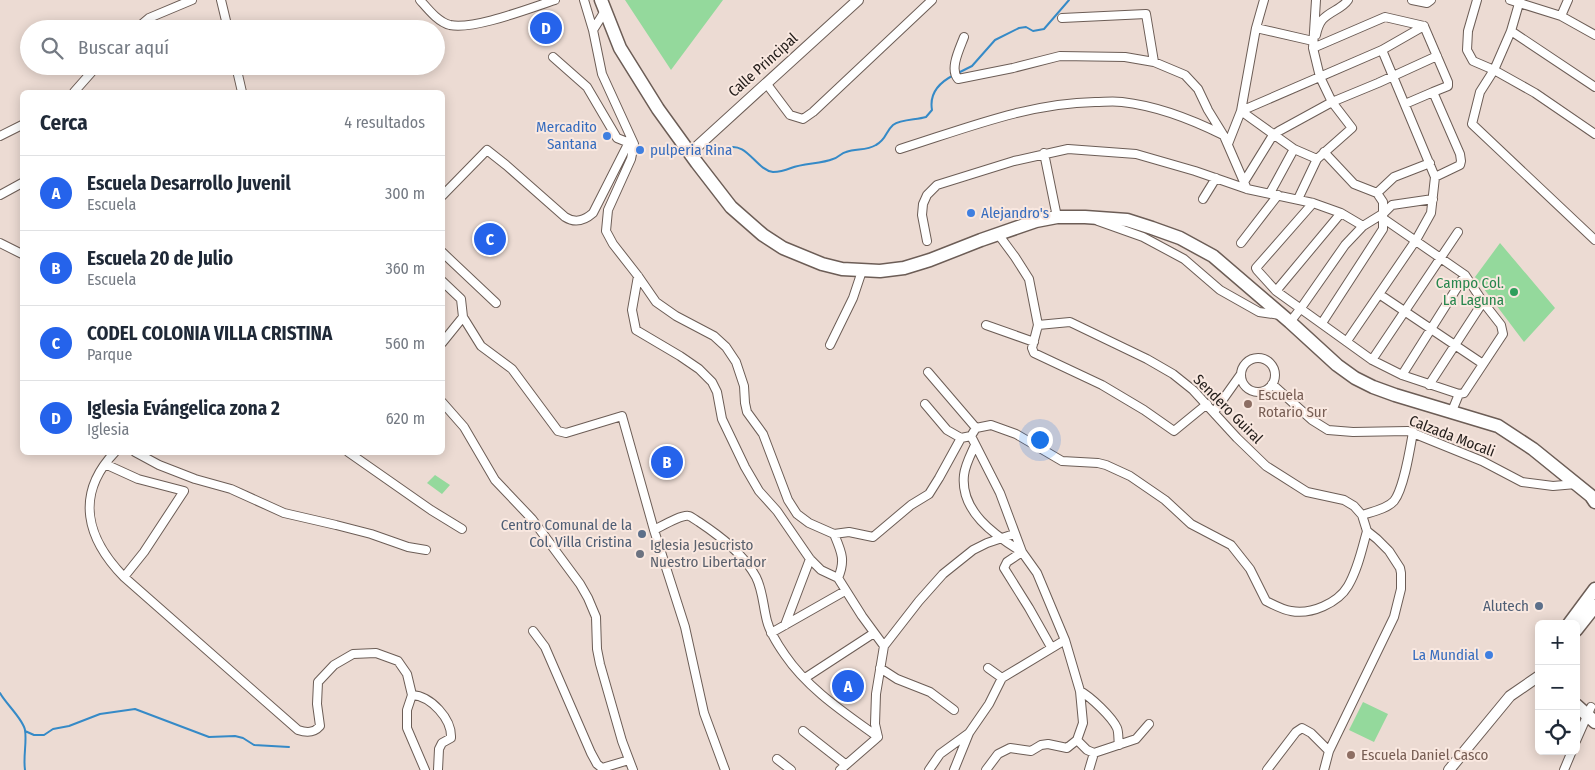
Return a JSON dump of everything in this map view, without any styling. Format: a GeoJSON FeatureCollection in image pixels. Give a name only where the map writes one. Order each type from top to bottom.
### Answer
{"type":"FeatureCollection","features":[{"type":"Feature","properties":{"kind":"main road"},"geometry":{"type":"LineString","coordinates":[[603,6],[620,48],[658,109],[690,153],[732,207],[763,235],[783,248],[806,258],[842,269],[880,271],[904,268],[930,260],[1036,221],[1057,217],[1127,220],[1180,238],[1213,256],[1286,318],[1337,365],[1355,378],[1380,390],[1498,426],[1516,437],[1594,498]]}},
{"type":"Feature","properties":{"kind":"main road"},"geometry":{"type":"LineString","coordinates":[[1572,620],[1595,589]]}},
{"type":"Feature","properties":{"kind":"main road"},"geometry":{"type":"LineString","coordinates":[[1580,625],[1595,606]]}},
{"type":"Feature","properties":{"kind":"main road"},"geometry":{"type":"LineString","coordinates":[[1580,700],[1592,713]]}},
{"type":"Feature","properties":{"kind":"main road"},"geometry":{"type":"LineString","coordinates":[[1580,707],[1592,713]]}},
{"type":"Feature","properties":{"kind":"street"},"geometry":{"type":"LineString","coordinates":[[178,0],[190,2]]}},
{"type":"Feature","properties":{"kind":"street"},"geometry":{"type":"LineString","coordinates":[[221,0],[226,20]]}},
{"type":"Feature","properties":{"kind":"street"},"geometry":{"type":"LineString","coordinates":[[420,0],[441,20]]}},
{"type":"Feature","properties":{"kind":"street"},"geometry":{"type":"LineString","coordinates":[[445,23],[448,25],[470,26],[555,0]]}},
{"type":"Feature","properties":{"kind":"street"},"geometry":{"type":"LineString","coordinates":[[584,0],[593,30],[602,74],[631,144],[631,159],[608,210],[606,231],[613,244],[656,302],[676,316],[714,336],[726,347],[736,362],[744,386],[747,412],[763,434],[788,500],[797,514],[809,523],[834,534],[849,532],[873,537],[911,505],[929,494],[961,438]]}},
{"type":"Feature","properties":{"kind":"street","name":"Calle Principal"},"geometry":{"type":"LineString","coordinates":[[690,153],[858,0]]}},
{"type":"Feature","properties":{"kind":"street"},"geometry":{"type":"LineString","coordinates":[[766,83],[790,115],[803,119],[813,112],[932,0]]}},
{"type":"Feature","properties":{"kind":"street"},"geometry":{"type":"LineString","coordinates":[[1228,144],[1241,110],[1256,28],[1264,0]]}},
{"type":"Feature","properties":{"kind":"street"},"geometry":{"type":"LineString","coordinates":[[1298,199],[1317,159],[1352,128],[1332,102],[1320,77],[1313,45],[1316,0]]}},
{"type":"Feature","properties":{"kind":"street"},"geometry":{"type":"LineString","coordinates":[[1313,45],[1321,21],[1327,15],[1345,5],[1348,0]]}},
{"type":"Feature","properties":{"kind":"street"},"geometry":{"type":"LineString","coordinates":[[1412,0],[1427,3],[1431,0]]}},
{"type":"Feature","properties":{"kind":"street"},"geometry":{"type":"LineString","coordinates":[[1477,0],[1468,31],[1467,50],[1473,61],[1494,70],[1535,93],[1595,134]]}},
{"type":"Feature","properties":{"kind":"street"},"geometry":{"type":"LineString","coordinates":[[1510,0],[1519,1],[1561,16],[1595,35]]}},
{"type":"Feature","properties":{"kind":"street"},"geometry":{"type":"LineString","coordinates":[[1561,16],[1568,0]]}},
{"type":"Feature","properties":{"kind":"street"},"geometry":{"type":"LineString","coordinates":[[1519,1],[1511,31],[1494,70],[1480,92],[1472,124],[1595,240]]}},
{"type":"Feature","properties":{"kind":"street"},"geometry":{"type":"LineString","coordinates":[[147,20],[190,2]]}},
{"type":"Feature","properties":{"kind":"street"},"geometry":{"type":"LineString","coordinates":[[593,30],[603,6]]}},
{"type":"Feature","properties":{"kind":"street"},"geometry":{"type":"LineString","coordinates":[[1062,18],[1146,14],[1154,62]]}},
{"type":"Feature","properties":{"kind":"street"},"geometry":{"type":"LineString","coordinates":[[1256,28],[1313,45],[1385,17],[1424,26]]}},
{"type":"Feature","properties":{"kind":"street"},"geometry":{"type":"LineString","coordinates":[[1241,110],[1382,50],[1424,26]]}},
{"type":"Feature","properties":{"kind":"street"},"geometry":{"type":"LineString","coordinates":[[1405,104],[1448,84],[1424,26]]}},
{"type":"Feature","properties":{"kind":"street"},"geometry":{"type":"LineString","coordinates":[[1511,31],[1595,87]]}},
{"type":"Feature","properties":{"kind":"street"},"geometry":{"type":"LineString","coordinates":[[964,37],[958,52],[955,69],[955,75],[958,79],[1060,56],[1125,57],[1154,62],[1190,78],[1224,136],[1246,186]]}},
{"type":"Feature","properties":{"kind":"street"},"geometry":{"type":"LineString","coordinates":[[1347,341],[1416,240],[1431,213],[1436,177],[1382,50]]}},
{"type":"Feature","properties":{"kind":"street"},"geometry":{"type":"LineString","coordinates":[[1246,186],[1273,135],[1332,102],[1437,56]]}},
{"type":"Feature","properties":{"kind":"street"},"geometry":{"type":"LineString","coordinates":[[553,57],[587,87],[617,138],[631,144]]}},
{"type":"Feature","properties":{"kind":"street"},"geometry":{"type":"LineString","coordinates":[[76,90],[89,75]]}},
{"type":"Feature","properties":{"kind":"street"},"geometry":{"type":"LineString","coordinates":[[238,75],[242,90]]}},
{"type":"Feature","properties":{"kind":"street"},"geometry":{"type":"LineString","coordinates":[[1433,92],[1460,154],[1461,161],[1460,165],[1436,177]]}},
{"type":"Feature","properties":{"kind":"street"},"geometry":{"type":"LineString","coordinates":[[900,149],[1022,111],[1070,103],[1121,102],[1145,106],[1187,118],[1224,136]]}},
{"type":"Feature","properties":{"kind":"street"},"geometry":{"type":"LineString","coordinates":[[1241,110],[1294,149],[1317,159]]}},
{"type":"Feature","properties":{"kind":"street"},"geometry":{"type":"LineString","coordinates":[[0,136],[20,126]]}},
{"type":"Feature","properties":{"kind":"street"},"geometry":{"type":"LineString","coordinates":[[445,193],[487,150],[565,217],[576,221],[586,219],[593,212],[631,144]]}},
{"type":"Feature","properties":{"kind":"street"},"geometry":{"type":"LineString","coordinates":[[927,241],[922,215],[923,204],[927,195],[937,185],[1044,153],[1068,149],[1136,154],[1216,178],[1313,203],[1340,213],[1363,226]]}},
{"type":"Feature","properties":{"kind":"street"},"geometry":{"type":"LineString","coordinates":[[1241,243],[1274,194],[1294,149]]}},
{"type":"Feature","properties":{"kind":"street"},"geometry":{"type":"LineString","coordinates":[[1322,323],[1383,229],[1384,216],[1383,202],[1377,194],[1354,184],[1324,152]]}},
{"type":"Feature","properties":{"kind":"street"},"geometry":{"type":"LineString","coordinates":[[1044,153],[1057,217]]}},
{"type":"Feature","properties":{"kind":"street"},"geometry":{"type":"LineString","coordinates":[[1377,194],[1394,177],[1430,163]]}},
{"type":"Feature","properties":{"kind":"street"},"geometry":{"type":"LineString","coordinates":[[1203,199],[1216,178]]}},
{"type":"Feature","properties":{"kind":"street"},"geometry":{"type":"LineString","coordinates":[[0,195],[20,184]]}},
{"type":"Feature","properties":{"kind":"street"},"geometry":{"type":"LineString","coordinates":[[1085,217],[1143,237],[1184,259],[1220,290],[1250,307],[1266,314],[1286,318],[1301,308],[1345,245],[1363,226],[1384,216],[1392,205],[1433,199]]}},
{"type":"Feature","properties":{"kind":"street"},"geometry":{"type":"LineString","coordinates":[[1313,203],[1256,270],[1276,291],[1372,360],[1402,375],[1429,385],[1459,394],[1464,393],[1503,334],[1501,325],[1465,275],[1384,216]]}},
{"type":"Feature","properties":{"kind":"street"},"geometry":{"type":"LineString","coordinates":[[1276,291],[1340,213]]}},
{"type":"Feature","properties":{"kind":"street"},"geometry":{"type":"LineString","coordinates":[[1372,360],[1458,232]]}},
{"type":"Feature","properties":{"kind":"street"},"geometry":{"type":"LineString","coordinates":[[998,234],[1029,279],[1038,325],[1032,348],[1034,353],[1102,385],[1144,410],[1174,431],[1207,404]]}},
{"type":"Feature","properties":{"kind":"street"},"geometry":{"type":"LineString","coordinates":[[0,243],[20,253]]}},
{"type":"Feature","properties":{"kind":"street"},"geometry":{"type":"LineString","coordinates":[[445,255],[496,303]]}},
{"type":"Feature","properties":{"kind":"street"},"geometry":{"type":"LineString","coordinates":[[830,345],[852,298],[862,271]]}},
{"type":"Feature","properties":{"kind":"street"},"geometry":{"type":"LineString","coordinates":[[1402,375],[1465,275]]}},
{"type":"Feature","properties":{"kind":"street"},"geometry":{"type":"LineString","coordinates":[[638,276],[632,310],[636,330],[680,356],[699,369],[712,382],[717,392],[722,419],[759,491],[777,511],[810,560],[821,570],[838,578],[884,646]]}},
{"type":"Feature","properties":{"kind":"street"},"geometry":{"type":"LineString","coordinates":[[445,284],[461,299],[463,317],[481,346],[512,369],[558,431],[566,433],[622,416],[654,530],[685,627],[704,713],[725,770]]}},
{"type":"Feature","properties":{"kind":"street"},"geometry":{"type":"LineString","coordinates":[[1379,294],[1483,364]]}},
{"type":"Feature","properties":{"kind":"street"},"geometry":{"type":"LineString","coordinates":[[1429,385],[1483,302]]}},
{"type":"Feature","properties":{"kind":"street"},"geometry":{"type":"LineString","coordinates":[[445,339],[463,317]]}},
{"type":"Feature","properties":{"kind":"street","name":"Sendero Guiral"},"geometry":{"type":"LineString","coordinates":[[1038,325],[1070,322],[1147,359],[1173,374],[1193,390],[1237,438],[1271,469],[1307,492],[1344,500],[1354,506],[1362,515]]}},
{"type":"Feature","properties":{"kind":"street"},"geometry":{"type":"LineString","coordinates":[[986,325],[1034,342]]}},
{"type":"Feature","properties":{"kind":"street"},"geometry":{"type":"LineString","coordinates":[[1214,412],[1241,374],[1245,364],[1249,361],[1258,358],[1264,359],[1272,365],[1274,380],[1263,391],[1252,391],[1244,384],[1241,374]]}},
{"type":"Feature","properties":{"kind":"street"},"geometry":{"type":"LineString","coordinates":[[928,372],[976,428]]}},
{"type":"Feature","properties":{"kind":"street","name":"Calzada Mocali"},"geometry":{"type":"LineString","coordinates":[[1272,384],[1312,420],[1328,430],[1353,432],[1401,430],[1413,432],[1482,461],[1522,482],[1553,486],[1576,484]]}},
{"type":"Feature","properties":{"kind":"street"},"geometry":{"type":"LineString","coordinates":[[1452,411],[1459,394]]}},
{"type":"Feature","properties":{"kind":"street"},"geometry":{"type":"LineString","coordinates":[[925,404],[947,430],[961,438],[971,436],[976,428],[992,425],[1016,434],[1062,461],[1098,463],[1130,476],[1165,500],[1191,524],[1231,545],[1250,569],[1266,602],[1290,611],[1300,612],[1323,606],[1347,588],[1354,574],[1367,531],[1362,515],[1388,506],[1394,501],[1404,476],[1413,432]]}},
{"type":"Feature","properties":{"kind":"street"},"geometry":{"type":"LineString","coordinates":[[445,405],[464,427],[496,480],[532,519],[580,584],[588,598],[596,618],[597,649],[600,664],[633,770]]}},
{"type":"Feature","properties":{"kind":"street"},"geometry":{"type":"LineString","coordinates":[[971,436],[1000,492],[1014,534],[1022,552],[1037,573],[1065,640],[1080,691],[1083,723],[1077,740],[1067,748],[1048,744],[1041,745],[1031,751],[1010,748],[998,754],[986,770]]}},
{"type":"Feature","properties":{"kind":"street"},"geometry":{"type":"LineString","coordinates":[[975,445],[964,472],[964,491],[970,505],[981,520],[1001,539],[1022,552]]}},
{"type":"Feature","properties":{"kind":"street"},"geometry":{"type":"LineString","coordinates":[[112,455],[105,464],[94,485],[90,502],[90,518],[101,550],[124,577],[298,730],[311,732],[320,726],[317,704],[318,682],[334,665],[353,654],[376,653],[398,661],[407,674],[412,695],[407,710],[407,728],[425,770]]}},
{"type":"Feature","properties":{"kind":"street"},"geometry":{"type":"LineString","coordinates":[[140,455],[158,465],[195,479],[231,489],[284,513],[371,534],[408,547],[426,550]]}},
{"type":"Feature","properties":{"kind":"street"},"geometry":{"type":"LineString","coordinates":[[352,455],[431,510],[462,529]]}},
{"type":"Feature","properties":{"kind":"street"},"geometry":{"type":"LineString","coordinates":[[105,464],[138,478],[184,491],[144,552],[124,577]]}},
{"type":"Feature","properties":{"kind":"street"},"geometry":{"type":"LineString","coordinates":[[654,530],[682,517],[690,516],[735,550],[756,577],[771,632],[785,656],[834,705],[878,737]]}},
{"type":"Feature","properties":{"kind":"street"},"geometry":{"type":"LineString","coordinates":[[1324,770],[1329,751],[1388,633],[1402,589],[1400,568],[1388,550],[1367,531]]}},
{"type":"Feature","properties":{"kind":"street"},"geometry":{"type":"LineString","coordinates":[[834,534],[843,560],[838,578]]}},
{"type":"Feature","properties":{"kind":"street"},"geometry":{"type":"LineString","coordinates":[[878,737],[875,724],[876,694],[884,646],[918,601],[943,574],[973,550],[1014,534]]}},
{"type":"Feature","properties":{"kind":"street"},"geometry":{"type":"LineString","coordinates":[[1022,552],[1007,562],[1004,568],[1051,647]]}},
{"type":"Feature","properties":{"kind":"street"},"geometry":{"type":"LineString","coordinates":[[785,625],[810,560]]}},
{"type":"Feature","properties":{"kind":"street"},"geometry":{"type":"LineString","coordinates":[[771,632],[845,590]]}},
{"type":"Feature","properties":{"kind":"street"},"geometry":{"type":"LineString","coordinates":[[533,631],[545,647],[591,753],[599,766],[602,768],[629,760]]}},
{"type":"Feature","properties":{"kind":"street"},"geometry":{"type":"LineString","coordinates":[[805,678],[874,633]]}},
{"type":"Feature","properties":{"kind":"street"},"geometry":{"type":"LineString","coordinates":[[954,770],[969,733],[989,704],[1002,678],[1065,640]]}},
{"type":"Feature","properties":{"kind":"street"},"geometry":{"type":"LineString","coordinates":[[880,668],[897,679],[930,692],[954,710]]}},
{"type":"Feature","properties":{"kind":"street"},"geometry":{"type":"LineString","coordinates":[[988,668],[1002,678]]}},
{"type":"Feature","properties":{"kind":"street"},"geometry":{"type":"LineString","coordinates":[[1449,770],[1510,696],[1535,679]]}},
{"type":"Feature","properties":{"kind":"street"},"geometry":{"type":"LineString","coordinates":[[1080,691],[1100,706],[1117,729],[1119,745]]}},
{"type":"Feature","properties":{"kind":"street"},"geometry":{"type":"LineString","coordinates":[[412,695],[420,696],[430,703],[447,720],[450,727],[452,738],[442,744],[439,749],[438,770]]}},
{"type":"Feature","properties":{"kind":"street"},"geometry":{"type":"LineString","coordinates":[[1580,734],[1592,713]]}},
{"type":"Feature","properties":{"kind":"street"},"geometry":{"type":"LineString","coordinates":[[1077,740],[1087,750],[1094,753],[1136,739],[1149,724]]}},
{"type":"Feature","properties":{"kind":"street"},"geometry":{"type":"LineString","coordinates":[[1267,770],[1296,732],[1302,728],[1311,733],[1329,751]]}},
{"type":"Feature","properties":{"kind":"street"},"geometry":{"type":"LineString","coordinates":[[803,731],[842,767],[878,737]]}},
{"type":"Feature","properties":{"kind":"street"},"geometry":{"type":"LineString","coordinates":[[929,770],[940,754],[969,733]]}},
{"type":"Feature","properties":{"kind":"street"},"geometry":{"type":"LineString","coordinates":[[1090,770],[1094,753]]}},
{"type":"Feature","properties":{"kind":"street"},"geometry":{"type":"LineString","coordinates":[[1564,770],[1570,755]]}},
{"type":"Feature","properties":{"kind":"street"},"geometry":{"type":"LineString","coordinates":[[777,759],[791,770]]}},
{"type":"Feature","properties":{"kind":"green space"},"geometry":{"type":"Polygon","coordinates":[[[625,0],[723,0],[671,70],[625,0]]]}},
{"type":"Feature","properties":{"kind":"green space","name":"Campo Col. La Laguna"},"geometry":{"type":"Polygon","coordinates":[[[1500,243],[1555,308],[1524,342],[1475,277],[1500,243]]]}},
{"type":"Feature","properties":{"kind":"green space"},"geometry":{"type":"Polygon","coordinates":[[[435,475],[450,485],[442,494],[427,483],[435,475]]]}},
{"type":"Feature","properties":{"kind":"green space"},"geometry":{"type":"Polygon","coordinates":[[[1363,702],[1388,714],[1374,742],[1349,730],[1363,702]]]}},
{"type":"Feature","properties":{"kind":"waterway"},"geometry":{"type":"LineString","coordinates":[[958,73],[972,66],[995,40],[1019,28],[1026,27],[1033,31],[1044,29],[1069,0]]}},
{"type":"Feature","properties":{"kind":"waterway"},"geometry":{"type":"LineString","coordinates":[[727,148],[734,147],[746,152],[761,166],[773,172],[828,161],[843,153],[872,147],[880,143],[890,128],[896,123],[926,117],[932,110],[934,93],[944,81],[954,75]]}},
{"type":"Feature","properties":{"kind":"waterway"},"geometry":{"type":"LineString","coordinates":[[0,693],[24,726],[26,739],[25,770]]}},
{"type":"Feature","properties":{"kind":"waterway"},"geometry":{"type":"LineString","coordinates":[[25,731],[34,735],[44,735],[53,729],[69,726],[100,714],[135,709],[209,737],[235,736],[243,738],[254,745],[289,747]]}},
{"type":"Feature","properties":{"kind":"place","name":"Iglesia Evángelica zona 2"},"geometry":{"type":"Point","coordinates":[546,28]}},
{"type":"Feature","properties":{"kind":"place","name":"Mercadito Santana"},"geometry":{"type":"Point","coordinates":[607,136]}},
{"type":"Feature","properties":{"kind":"place","name":"pulperia Rina"},"geometry":{"type":"Point","coordinates":[640,150]}},
{"type":"Feature","properties":{"kind":"place","name":"Alejandro's"},"geometry":{"type":"Point","coordinates":[971,213]}},
{"type":"Feature","properties":{"kind":"place","name":"CODEL COLONIA VILLA CRISTINA"},"geometry":{"type":"Point","coordinates":[490,239]}},
{"type":"Feature","properties":{"kind":"place","name":"Campo Col. La Laguna"},"geometry":{"type":"Point","coordinates":[1514,292]}},
{"type":"Feature","properties":{"kind":"place","name":"Escuela Rotario Sur"},"geometry":{"type":"Point","coordinates":[1248,404]}},
{"type":"Feature","properties":{"kind":"place","name":"Escuela 20 de Julio"},"geometry":{"type":"Point","coordinates":[667,462]}},
{"type":"Feature","properties":{"kind":"place","name":"Centro Comunal de la Col. Villa Cristina"},"geometry":{"type":"Point","coordinates":[642,534]}},
{"type":"Feature","properties":{"kind":"place","name":"Iglesia Jesucristo Nuestro Libertador"},"geometry":{"type":"Point","coordinates":[640,554]}},
{"type":"Feature","properties":{"kind":"place","name":"Alutech"},"geometry":{"type":"Point","coordinates":[1539,606]}},
{"type":"Feature","properties":{"kind":"place","name":"La Mundial"},"geometry":{"type":"Point","coordinates":[1489,655]}},
{"type":"Feature","properties":{"kind":"place","name":"Escuela Desarrollo Juvenil"},"geometry":{"type":"Point","coordinates":[848,686]}},
{"type":"Feature","properties":{"kind":"place","name":"Escuela Daniel Casco"},"geometry":{"type":"Point","coordinates":[1351,755]}}]}
